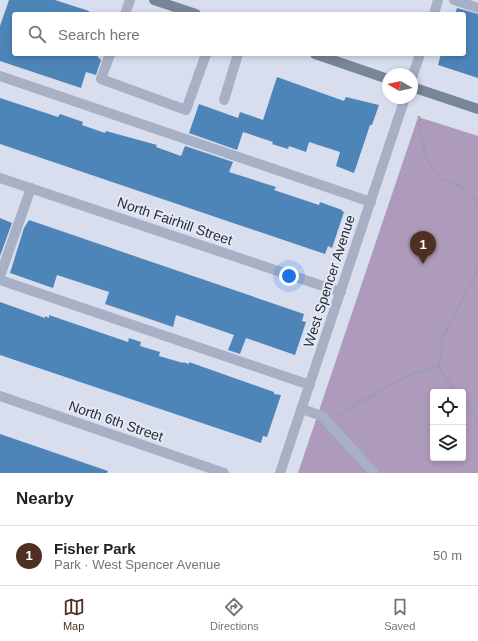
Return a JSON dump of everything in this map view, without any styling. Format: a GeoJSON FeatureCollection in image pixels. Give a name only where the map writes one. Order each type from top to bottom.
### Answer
{"type":"FeatureCollection","features":[{"type":"Feature","properties":{"kind":"street"},"geometry":{"type":"LineString","coordinates":[[126,12],[130,0]]}},
{"type":"Feature","properties":{"kind":"street"},"geometry":{"type":"LineString","coordinates":[[154,0],[190,12]]}},
{"type":"Feature","properties":{"kind":"street"},"geometry":{"type":"LineString","coordinates":[[435,12],[438,0]]}},
{"type":"Feature","properties":{"kind":"street"},"geometry":{"type":"LineString","coordinates":[[454,0],[478,8]]}},
{"type":"Feature","properties":{"kind":"street"},"geometry":{"type":"LineString","coordinates":[[109,56],[101,80],[186,110],[205,56]]}},
{"type":"Feature","properties":{"kind":"street"},"geometry":{"type":"LineString","coordinates":[[224,100],[237,56]]}},
{"type":"Feature","properties":{"kind":"street"},"geometry":{"type":"LineString","coordinates":[[321,56],[382,77]]}},
{"type":"Feature","properties":{"kind":"street"},"geometry":{"type":"LineString","coordinates":[[415,68],[419,56]]}},
{"type":"Feature","properties":{"kind":"street"},"geometry":{"type":"LineString","coordinates":[[0,76],[371,202]]}},
{"type":"Feature","properties":{"kind":"street"},"geometry":{"type":"LineString","coordinates":[[418,89],[478,109]]}},
{"type":"Feature","properties":{"kind":"street","name":"West Spencer Avenue"},"geometry":{"type":"LineString","coordinates":[[280,473],[403,104]]}},
{"type":"Feature","properties":{"kind":"street","name":"North Fairhill Street"},"geometry":{"type":"LineString","coordinates":[[0,178],[341,292]]}},
{"type":"Feature","properties":{"kind":"street"},"geometry":{"type":"LineString","coordinates":[[0,276],[31,188]]}},
{"type":"Feature","properties":{"kind":"street"},"geometry":{"type":"LineString","coordinates":[[0,280],[310,385]]}},
{"type":"Feature","properties":{"kind":"street","name":"North 6th Street"},"geometry":{"type":"LineString","coordinates":[[0,396],[224,473]]}},
{"type":"Feature","properties":{"kind":"street"},"geometry":{"type":"LineString","coordinates":[[302,409],[322,416],[374,473]]}},
{"type":"Feature","properties":{"kind":"path"},"geometry":{"type":"LineString","coordinates":[[419,116],[421,137],[428,162],[439,177],[459,186],[478,202]]}},
{"type":"Feature","properties":{"kind":"path"},"geometry":{"type":"LineString","coordinates":[[454,389],[439,367],[443,336],[478,269]]}},
{"type":"Feature","properties":{"kind":"path"},"geometry":{"type":"LineString","coordinates":[[326,421],[410,374],[439,367]]}},
{"type":"Feature","properties":{"kind":"path"},"geometry":{"type":"LineString","coordinates":[[466,404],[478,418]]}},
{"type":"Feature","properties":{"kind":"shaded area"},"geometry":{"type":"Polygon","coordinates":[[[418,117],[478,136],[478,473],[298,473],[418,117]]]}},
{"type":"Feature","properties":{"kind":"building"},"geometry":{"type":"Polygon","coordinates":[[[9,0],[55,0],[89,11],[12,12],[12,56],[97,56],[101,60],[96,75],[86,72],[81,88],[0,61],[0,26],[9,0]]]}},
{"type":"Feature","properties":{"kind":"building"},"geometry":{"type":"Polygon","coordinates":[[[457,8],[478,14],[478,78],[438,65],[440,56],[466,56],[466,12],[456,12],[457,8]]]}},
{"type":"Feature","properties":{"kind":"building"},"geometry":{"type":"Polygon","coordinates":[[[277,77],[344,101],[346,97],[379,105],[372,125],[370,125],[354,173],[336,166],[340,152],[309,142],[306,152],[289,146],[288,149],[272,144],[273,142],[243,132],[237,150],[189,133],[199,104],[238,118],[240,112],[263,120],[277,77]]]}},
{"type":"Feature","properties":{"kind":"building"},"geometry":{"type":"Polygon","coordinates":[[[0,98],[58,117],[60,114],[83,122],[82,125],[105,133],[106,131],[157,145],[156,147],[181,156],[185,146],[233,162],[229,172],[276,187],[274,190],[319,205],[320,202],[342,210],[344,212],[332,248],[328,246],[325,254],[0,144],[0,98]]]}},
{"type":"Feature","properties":{"kind":"building"},"geometry":{"type":"Polygon","coordinates":[[[0,218],[12,223],[0,256],[0,218]]]}},
{"type":"Feature","properties":{"kind":"building"},"geometry":{"type":"Polygon","coordinates":[[[29,220],[304,314],[302,321],[306,322],[295,355],[246,338],[240,354],[228,350],[234,335],[176,315],[173,327],[105,304],[109,292],[57,275],[53,288],[10,273],[24,228],[29,220]]]}},
{"type":"Feature","properties":{"kind":"building"},"geometry":{"type":"Polygon","coordinates":[[[0,302],[45,318],[45,316],[49,318],[49,315],[128,342],[129,338],[141,342],[140,346],[160,352],[159,356],[183,363],[189,364],[189,362],[274,392],[274,394],[281,395],[267,437],[263,436],[261,443],[0,355],[0,302]]]}},
{"type":"Feature","properties":{"kind":"building"},"geometry":{"type":"Polygon","coordinates":[[[0,434],[108,471],[107,473],[0,473],[0,434]]]}},
{"type":"Feature","properties":{"kind":"place","name":"Fisher Park"},"geometry":{"type":"Point","coordinates":[423,264]}}]}
